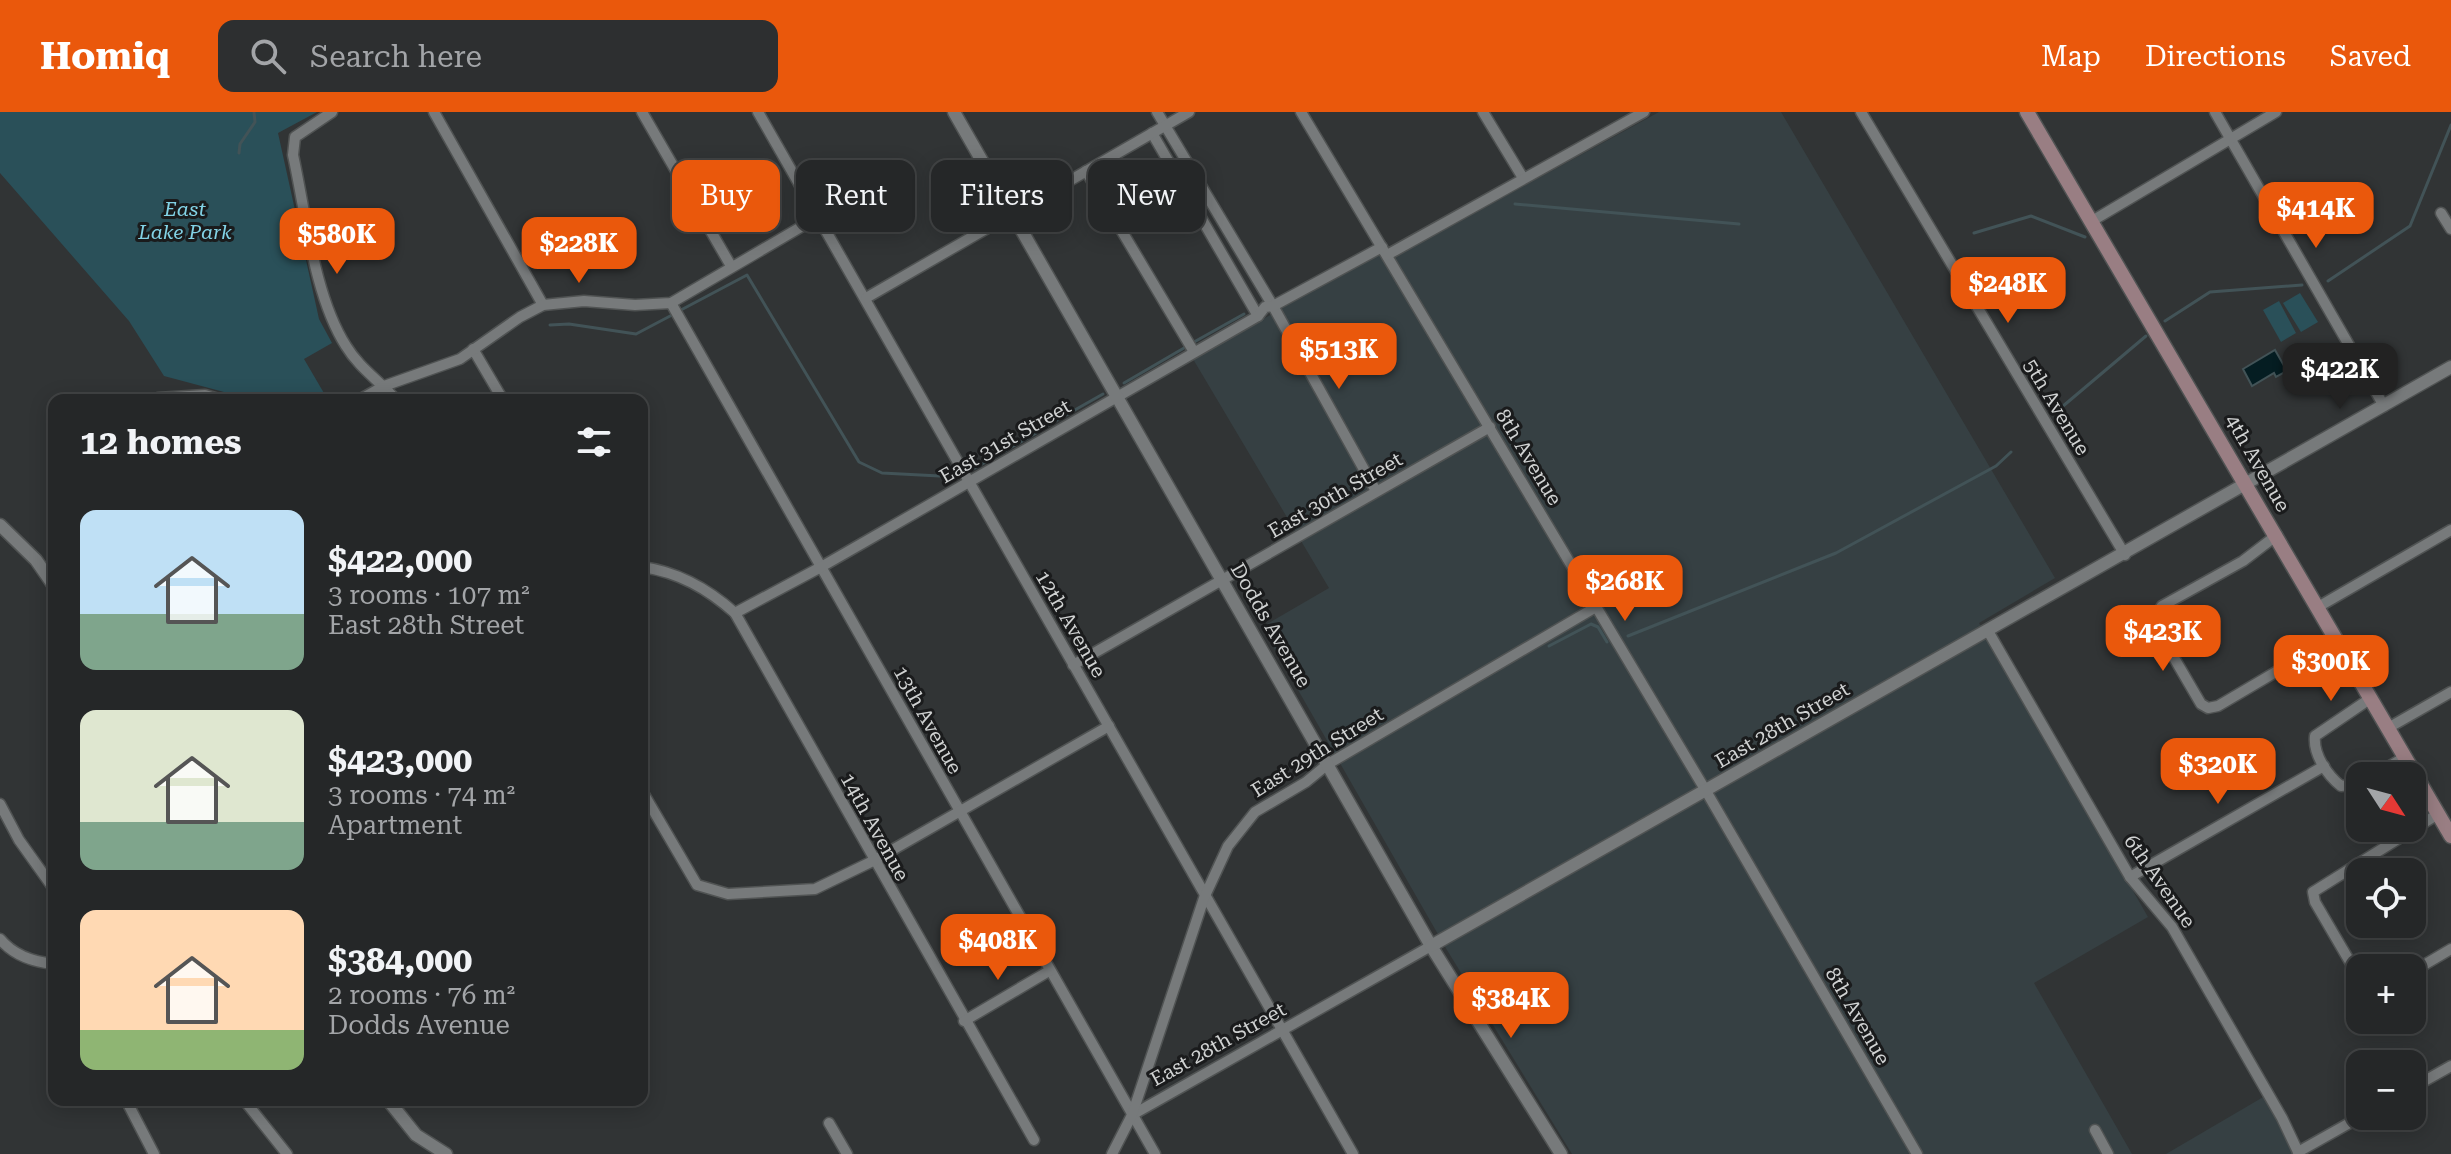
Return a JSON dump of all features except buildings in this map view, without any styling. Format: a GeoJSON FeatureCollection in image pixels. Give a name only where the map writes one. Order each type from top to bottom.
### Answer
{"type":"FeatureCollection","features":[{"type":"Feature","properties":{"kind":"main road","name":"4th Avenue"},"geometry":{"type":"LineString","coordinates":[[2027,112],[2451,836]]}},
{"type":"Feature","properties":{"kind":"street"},"geometry":{"type":"LineString","coordinates":[[332,112],[295,137],[293,155],[323,290],[344,344],[369,377],[391,394]]}},
{"type":"Feature","properties":{"kind":"street"},"geometry":{"type":"LineString","coordinates":[[434,112],[543,305]]}},
{"type":"Feature","properties":{"kind":"street"},"geometry":{"type":"LineString","coordinates":[[642,112],[731,266]]}},
{"type":"Feature","properties":{"kind":"street","name":"Dodds Avenue"},"geometry":{"type":"LineString","coordinates":[[954,112],[981,160]]}},
{"type":"Feature","properties":{"kind":"street"},"geometry":{"type":"LineString","coordinates":[[1157,112],[1273,306],[1376,491]]}},
{"type":"Feature","properties":{"kind":"street"},"geometry":{"type":"LineString","coordinates":[[1072,179],[1189,112]]}},
{"type":"Feature","properties":{"kind":"street","name":"8th Avenue"},"geometry":{"type":"LineString","coordinates":[[1301,112],[1706,791],[1917,1154]]}},
{"type":"Feature","properties":{"kind":"street"},"geometry":{"type":"LineString","coordinates":[[1483,112],[1523,178]]}},
{"type":"Feature","properties":{"kind":"street","name":"East 31st Street"},"geometry":{"type":"LineString","coordinates":[[735,613],[1118,397],[1258,316],[1265,307],[1273,306],[1384,251],[1644,112]]}},
{"type":"Feature","properties":{"kind":"street","name":"5th Avenue"},"geometry":{"type":"LineString","coordinates":[[1861,112],[2125,555]]}},
{"type":"Feature","properties":{"kind":"street"},"geometry":{"type":"LineString","coordinates":[[2215,112],[2384,406]]}},
{"type":"Feature","properties":{"kind":"street"},"geometry":{"type":"LineString","coordinates":[[2092,221],[2276,112]]}},
{"type":"Feature","properties":{"kind":"street","name":"12th Avenue"},"geometry":{"type":"LineString","coordinates":[[760,113],[796,178]]}},
{"type":"Feature","properties":{"kind":"street"},"geometry":{"type":"LineString","coordinates":[[1152,133],[1258,316]]}},
{"type":"Feature","properties":{"kind":"street"},"geometry":{"type":"LineString","coordinates":[[1086,171],[1194,352]]}},
{"type":"Feature","properties":{"kind":"street"},"geometry":{"type":"LineString","coordinates":[[2441,213],[2451,229]]}},
{"type":"Feature","properties":{"kind":"street"},"geometry":{"type":"LineString","coordinates":[[370,394],[460,359],[543,305],[584,301],[635,305],[671,303],[796,229]]}},
{"type":"Feature","properties":{"kind":"street","name":"12th Avenue"},"geometry":{"type":"LineString","coordinates":[[827,232],[1204,898],[1353,1154]]}},
{"type":"Feature","properties":{"kind":"street"},"geometry":{"type":"LineString","coordinates":[[866,298],[979,232]]}},
{"type":"Feature","properties":{"kind":"street","name":"Dodds Avenue"},"geometry":{"type":"LineString","coordinates":[[1022,232],[1431,946],[1561,1154]]}},
{"type":"Feature","properties":{"kind":"street","name":"13th Avenue"},"geometry":{"type":"LineString","coordinates":[[671,303],[1155,1154]]}},
{"type":"Feature","properties":{"kind":"street"},"geometry":{"type":"LineString","coordinates":[[473,349],[499,394]]}},
{"type":"Feature","properties":{"kind":"street","name":"East 28th Street"},"geometry":{"type":"LineString","coordinates":[[1132,1115],[2125,555],[2451,367]]}},
{"type":"Feature","properties":{"kind":"street","name":"East 30th Street"},"geometry":{"type":"LineString","coordinates":[[1073,665],[1490,427]]}},
{"type":"Feature","properties":{"kind":"street"},"geometry":{"type":"LineString","coordinates":[[0,525],[36,560],[48,577]]}},
{"type":"Feature","properties":{"kind":"street"},"geometry":{"type":"LineString","coordinates":[[2318,607],[2451,530]]}},
{"type":"Feature","properties":{"kind":"street"},"geometry":{"type":"LineString","coordinates":[[2277,535],[2243,561],[2162,606],[2155,617],[2156,627],[2201,704],[2208,708],[2218,706],[2303,656],[2320,652],[2338,641]]}},
{"type":"Feature","properties":{"kind":"street"},"geometry":{"type":"LineString","coordinates":[[648,568],[682,577],[711,592],[735,613]]}},
{"type":"Feature","properties":{"kind":"street","name":"East 29th Street"},"geometry":{"type":"LineString","coordinates":[[1112,1154],[1132,1115],[1204,898],[1238,829],[1255,812],[1306,782],[1328,764],[1596,607]]}},
{"type":"Feature","properties":{"kind":"street","name":"14th Avenue"},"geometry":{"type":"LineString","coordinates":[[735,613],[1034,1140]]}},
{"type":"Feature","properties":{"kind":"street","name":"6th Avenue"},"geometry":{"type":"LineString","coordinates":[[1988,631],[2130,877],[2172,927],[2282,1118],[2298,1153]]}},
{"type":"Feature","properties":{"kind":"street"},"geometry":{"type":"LineString","coordinates":[[2388,728],[2451,692]]}},
{"type":"Feature","properties":{"kind":"street"},"geometry":{"type":"LineString","coordinates":[[2346,785],[2341,786],[2324,766],[2314,744],[2315,736],[2371,698]]}},
{"type":"Feature","properties":{"kind":"street"},"geometry":{"type":"LineString","coordinates":[[648,801],[697,885],[728,894],[815,889],[873,861],[1109,726]]}},
{"type":"Feature","properties":{"kind":"street"},"geometry":{"type":"LineString","coordinates":[[2397,762],[2405,757]]}},
{"type":"Feature","properties":{"kind":"street"},"geometry":{"type":"LineString","coordinates":[[2130,877],[2324,766]]}},
{"type":"Feature","properties":{"kind":"street"},"geometry":{"type":"LineString","coordinates":[[0,804],[19,840],[48,881]]}},
{"type":"Feature","properties":{"kind":"street"},"geometry":{"type":"LineString","coordinates":[[2346,955],[2315,902],[2313,892],[2438,814]]}},
{"type":"Feature","properties":{"kind":"street"},"geometry":{"type":"LineString","coordinates":[[0,939],[7,948],[34,962],[48,963]]}},
{"type":"Feature","properties":{"kind":"street"},"geometry":{"type":"LineString","coordinates":[[2426,964],[2451,949]]}},
{"type":"Feature","properties":{"kind":"street"},"geometry":{"type":"LineString","coordinates":[[964,1021],[1049,971]]}},
{"type":"Feature","properties":{"kind":"street"},"geometry":{"type":"LineString","coordinates":[[2426,1080],[2451,1066]]}},
{"type":"Feature","properties":{"kind":"street"},"geometry":{"type":"LineString","coordinates":[[129,1106],[154,1154]]}},
{"type":"Feature","properties":{"kind":"street"},"geometry":{"type":"LineString","coordinates":[[249,1106],[287,1154]]}},
{"type":"Feature","properties":{"kind":"street"},"geometry":{"type":"LineString","coordinates":[[393,1106],[416,1135],[446,1154]]}},
{"type":"Feature","properties":{"kind":"street"},"geometry":{"type":"LineString","coordinates":[[829,1123],[847,1154]]}},
{"type":"Feature","properties":{"kind":"street"},"geometry":{"type":"LineString","coordinates":[[2298,1153],[2346,1125]]}},
{"type":"Feature","properties":{"kind":"street"},"geometry":{"type":"LineString","coordinates":[[2095,1130],[2108,1154]]}},
{"type":"Feature","properties":{"kind":"shaded area"},"geometry":{"type":"Polygon","coordinates":[[[1659,112],[1781,112],[2055,578],[1979,623],[2148,917],[2034,983],[2132,1154],[1572,1154],[1447,950],[1262,627],[1329,588],[1193,359],[1379,253],[1385,262],[1659,112]]]}},
{"type":"Feature","properties":{"kind":"shaded area"},"geometry":{"type":"Polygon","coordinates":[[[2275,350],[2287,371],[2276,377],[2274,373],[2252,386],[2243,369],[2275,350]]]}},
{"type":"Feature","properties":{"kind":"shaded area"},"geometry":{"type":"Polygon","coordinates":[[[2265,1096],[2293,1154],[2166,1154],[2265,1096]]]}},
{"type":"Feature","properties":{"kind":"green space","name":"East Lake Park"},"geometry":{"type":"Polygon","coordinates":[[[0,112],[317,112],[278,133],[319,319],[332,343],[304,359],[324,394],[232,394],[164,376],[129,321],[0,173],[0,112]]]}},
{"type":"Feature","properties":{"kind":"green space"},"geometry":{"type":"Polygon","coordinates":[[[2300,293],[2318,322],[2301,332],[2283,303],[2300,293]]]}},
{"type":"Feature","properties":{"kind":"green space"},"geometry":{"type":"Polygon","coordinates":[[[2279,301],[2296,333],[2281,342],[2263,310],[2279,301]]]}},
{"type":"Feature","properties":{"kind":"waterway"},"geometry":{"type":"LineString","coordinates":[[239,153],[240,144],[255,122],[254,112]]}},
{"type":"Feature","properties":{"kind":"waterway"},"geometry":{"type":"LineString","coordinates":[[2328,281],[2410,226],[2451,125]]}},
{"type":"Feature","properties":{"kind":"waterway"},"geometry":{"type":"LineString","coordinates":[[1515,204],[1739,224]]}},
{"type":"Feature","properties":{"kind":"waterway"},"geometry":{"type":"LineString","coordinates":[[1974,233],[2031,216],[2085,237]]}},
{"type":"Feature","properties":{"kind":"waterway"},"geometry":{"type":"LineString","coordinates":[[679,311],[747,275],[859,462],[882,473],[959,477]]}},
{"type":"Feature","properties":{"kind":"waterway"},"geometry":{"type":"LineString","coordinates":[[2165,321],[2210,292],[2302,285]]}},
{"type":"Feature","properties":{"kind":"waterway"},"geometry":{"type":"LineString","coordinates":[[1194,342],[1244,314]]}},
{"type":"Feature","properties":{"kind":"waterway"},"geometry":{"type":"LineString","coordinates":[[550,325],[569,324],[636,334],[672,315]]}},
{"type":"Feature","properties":{"kind":"waterway"},"geometry":{"type":"LineString","coordinates":[[2056,412],[2146,336]]}},
{"type":"Feature","properties":{"kind":"waterway"},"geometry":{"type":"LineString","coordinates":[[1124,383],[1184,348]]}},
{"type":"Feature","properties":{"kind":"waterway"},"geometry":{"type":"LineString","coordinates":[[1043,428],[1103,394]]}},
{"type":"Feature","properties":{"kind":"waterway"},"geometry":{"type":"LineString","coordinates":[[975,468],[1036,433]]}},
{"type":"Feature","properties":{"kind":"waterway"},"geometry":{"type":"LineString","coordinates":[[1628,636],[1836,553],[1996,466],[2011,452]]}},
{"type":"Feature","properties":{"kind":"waterway"},"geometry":{"type":"LineString","coordinates":[[1549,646],[1591,624],[1598,627],[1607,642]]}}]}
